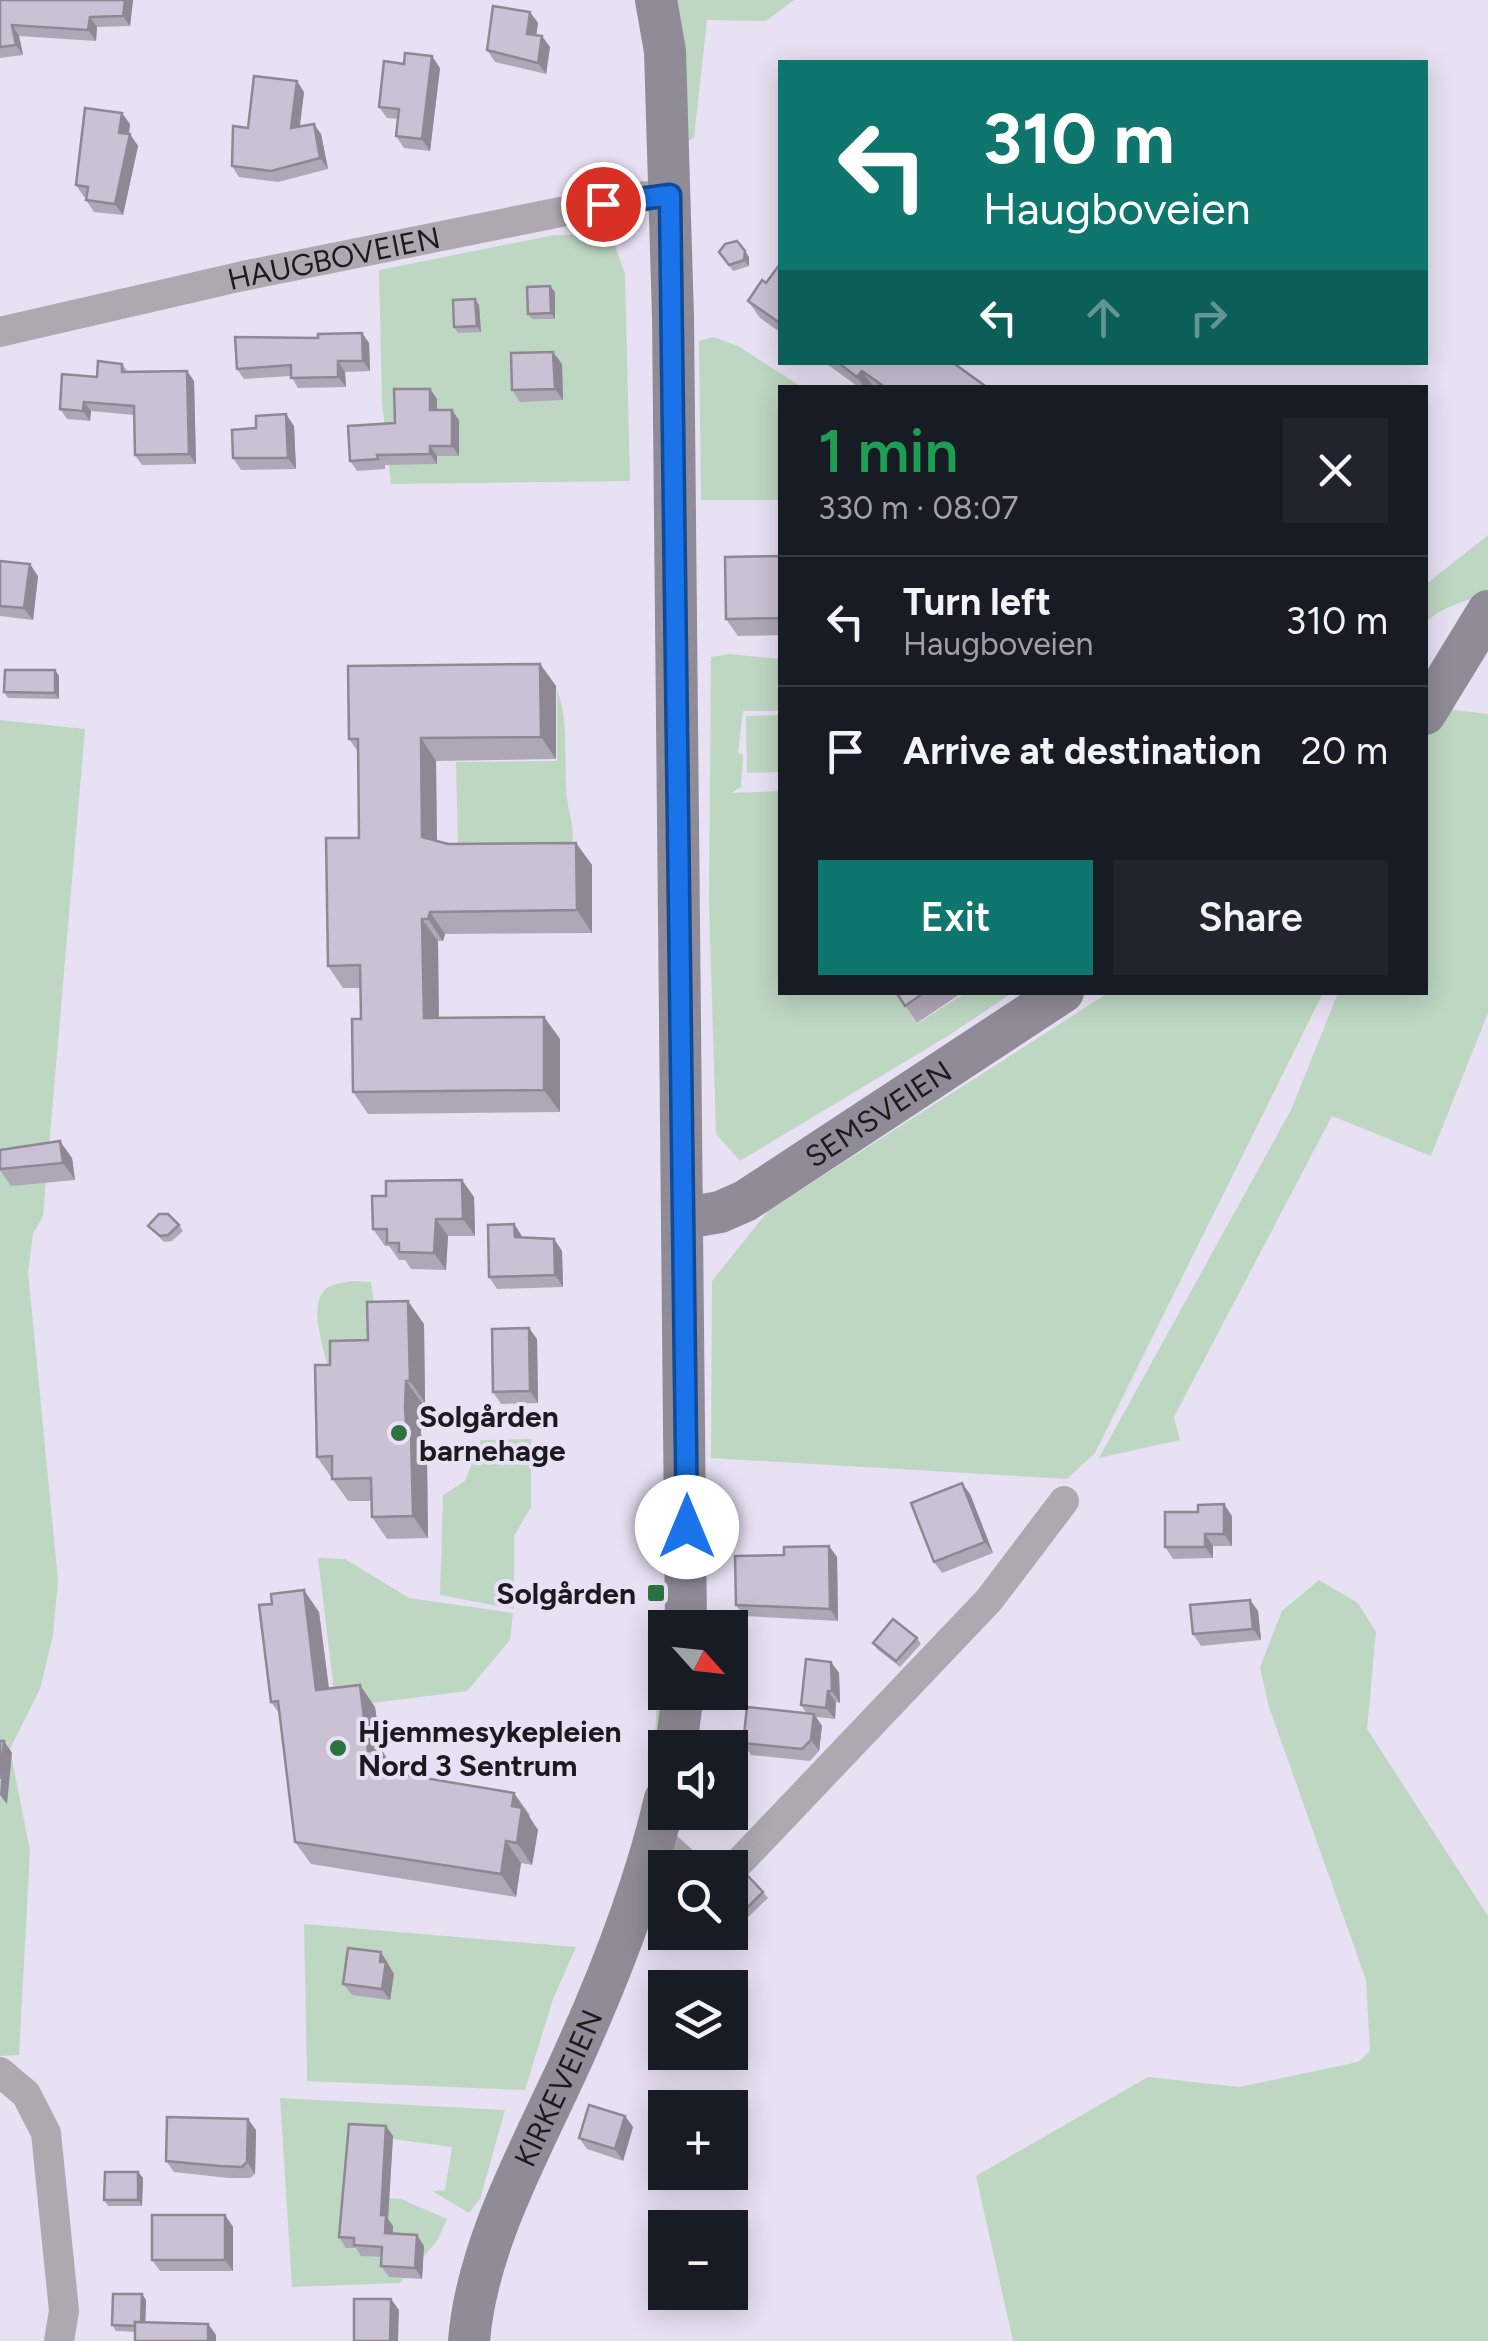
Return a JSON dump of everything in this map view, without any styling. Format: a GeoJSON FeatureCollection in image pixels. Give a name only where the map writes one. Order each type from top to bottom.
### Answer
{"type":"FeatureCollection","features":[{"type":"Feature","properties":{"kind":"main road"},"geometry":{"type":"LineString","coordinates":[[656,0],[665,52],[670,195],[685,1218],[686,1610]]}},
{"type":"Feature","properties":{"kind":"main road"},"geometry":{"type":"LineString","coordinates":[[1428,711],[1476,660],[1488,611]]}},
{"type":"Feature","properties":{"kind":"main road","name":"SEMSVEIEN"},"geometry":{"type":"LineString","coordinates":[[685,1218],[720,1212],[745,1201],[1059,995]]}},
{"type":"Feature","properties":{"kind":"main road","name":"KIRKEVEIEN"},"geometry":{"type":"LineString","coordinates":[[468,2341],[477,2293],[498,2228],[594,2008],[656,1830]]}},
{"type":"Feature","properties":{"kind":"street","name":"HAUGBOVEIEN"},"geometry":{"type":"LineString","coordinates":[[0,332],[243,276],[636,197],[670,195]]}},
{"type":"Feature","properties":{"kind":"street"},"geometry":{"type":"LineString","coordinates":[[748,1853],[989,1600],[1064,1501]]}},
{"type":"Feature","properties":{"kind":"street"},"geometry":{"type":"LineString","coordinates":[[0,2072],[26,2094],[46,2133],[64,2311],[59,2341]]}},
{"type":"Feature","properties":{"kind":"green space"},"geometry":{"type":"Polygon","coordinates":[[[671,0],[794,0],[766,21],[707,20],[694,138],[686,142],[671,0]]]}},
{"type":"Feature","properties":{"kind":"green space"},"geometry":{"type":"Polygon","coordinates":[[[611,234],[625,274],[630,481],[391,484],[382,402],[379,270],[554,235],[611,234]]]}},
{"type":"Feature","properties":{"kind":"green space"},"geometry":{"type":"Polygon","coordinates":[[[713,337],[738,346],[799,385],[778,385],[778,500],[701,500],[699,341],[713,337]]]}},
{"type":"Feature","properties":{"kind":"green space"},"geometry":{"type":"Polygon","coordinates":[[[1488,535],[1488,590],[1428,621],[1428,583],[1488,535]]]}},
{"type":"Feature","properties":{"kind":"green space"},"geometry":{"type":"Polygon","coordinates":[[[729,654],[778,659],[778,711],[743,711],[738,753],[743,755],[741,787],[731,793],[778,791],[778,995],[900,995],[917,1024],[962,995],[1009,995],[740,1161],[716,1134],[709,903],[711,657],[729,654]]]}},
{"type":"Feature","properties":{"kind":"green space"},"geometry":{"type":"Polygon","coordinates":[[[557,689],[565,729],[572,844],[458,849],[456,762],[557,761],[557,689]]]}},
{"type":"Feature","properties":{"kind":"green space"},"geometry":{"type":"Polygon","coordinates":[[[1445,709],[1488,714],[1488,1013],[1431,1156],[1332,1116],[1174,1417],[1180,1440],[1099,1458],[1291,1110],[1337,995],[1428,995],[1428,733],[1445,709]]]}},
{"type":"Feature","properties":{"kind":"green space"},"geometry":{"type":"Polygon","coordinates":[[[778,715],[778,772],[747,773],[746,716],[778,715]]]}},
{"type":"Feature","properties":{"kind":"green space"},"geometry":{"type":"Polygon","coordinates":[[[0,720],[85,729],[43,1216],[33,1234],[28,1272],[58,1580],[53,1635],[40,1689],[10,1749],[30,1851],[19,2055],[0,2056],[0,720]]]}},
{"type":"Feature","properties":{"kind":"green space"},"geometry":{"type":"Polygon","coordinates":[[[1105,995],[1322,995],[1095,1453],[1067,1479],[711,1458],[712,1281],[768,1211],[1105,995]]]}},
{"type":"Feature","properties":{"kind":"green space"},"geometry":{"type":"Polygon","coordinates":[[[351,1281],[371,1282],[381,1357],[328,1368],[318,1326],[318,1304],[327,1288],[351,1281]]]}},
{"type":"Feature","properties":{"kind":"green space"},"geometry":{"type":"Polygon","coordinates":[[[531,1439],[531,1507],[514,1536],[514,1609],[440,1595],[443,1495],[465,1481],[481,1440],[531,1439]]]}},
{"type":"Feature","properties":{"kind":"green space"},"geometry":{"type":"Polygon","coordinates":[[[318,1558],[345,1559],[409,1598],[513,1613],[510,1640],[467,1691],[342,1707],[335,1700],[318,1558]]]}},
{"type":"Feature","properties":{"kind":"green space"},"geometry":{"type":"Polygon","coordinates":[[[1319,1580],[1358,1603],[1376,1632],[1367,1729],[1488,1916],[1488,2341],[1013,2341],[976,2176],[1148,2077],[1239,2087],[1358,2062],[1370,2051],[1366,1980],[1269,1707],[1260,1667],[1282,1611],[1319,1580]]]}},
{"type":"Feature","properties":{"kind":"green space"},"geometry":{"type":"Polygon","coordinates":[[[656,1710],[668,1710],[665,1730],[655,1730],[656,1710]]]}},
{"type":"Feature","properties":{"kind":"green space"},"geometry":{"type":"Polygon","coordinates":[[[304,1924],[576,1947],[553,1999],[525,2090],[307,2081],[304,1924]]]}},
{"type":"Feature","properties":{"kind":"green space"},"geometry":{"type":"Polygon","coordinates":[[[280,2098],[505,2110],[480,2199],[469,2213],[432,2191],[445,2190],[452,2147],[385,2138],[365,2197],[401,2199],[447,2219],[437,2241],[400,2283],[292,2287],[280,2098]]]}},
{"type":"Feature","properties":{"kind":"building"},"geometry":{"type":"Polygon","coordinates":[[[0,0],[125,0],[123,16],[90,17],[88,30],[12,25],[16,45],[0,47],[0,0]]]}},
{"type":"Feature","properties":{"kind":"building"},"geometry":{"type":"Polygon","coordinates":[[[493,6],[530,12],[527,34],[542,36],[538,63],[487,50],[493,6]]]}},
{"type":"Feature","properties":{"kind":"building"},"geometry":{"type":"Polygon","coordinates":[[[405,53],[432,56],[422,139],[396,136],[399,109],[379,107],[384,61],[404,64],[405,53]]]}},
{"type":"Feature","properties":{"kind":"building"},"geometry":{"type":"Polygon","coordinates":[[[254,76],[297,81],[291,128],[314,124],[320,158],[271,171],[232,166],[233,126],[248,128],[254,76]]]}},
{"type":"Feature","properties":{"kind":"building"},"geometry":{"type":"Polygon","coordinates":[[[85,108],[122,113],[119,133],[130,134],[115,204],[86,200],[88,187],[76,185],[85,108]]]}},
{"type":"Feature","properties":{"kind":"building"},"geometry":{"type":"Polygon","coordinates":[[[737,241],[745,251],[744,260],[729,265],[719,252],[725,244],[737,241]]]}},
{"type":"Feature","properties":{"kind":"building"},"geometry":{"type":"Polygon","coordinates":[[[778,267],[778,322],[748,301],[762,280],[766,283],[778,267]]]}},
{"type":"Feature","properties":{"kind":"building"},"geometry":{"type":"Polygon","coordinates":[[[550,286],[551,313],[528,314],[527,287],[550,286]]]}},
{"type":"Feature","properties":{"kind":"building"},"geometry":{"type":"Polygon","coordinates":[[[475,299],[477,326],[454,327],[453,300],[475,299]]]}},
{"type":"Feature","properties":{"kind":"building"},"geometry":{"type":"Polygon","coordinates":[[[362,333],[363,361],[338,361],[338,377],[291,378],[291,365],[237,369],[235,337],[318,338],[318,334],[362,333]]]}},
{"type":"Feature","properties":{"kind":"building"},"geometry":{"type":"Polygon","coordinates":[[[553,352],[555,389],[512,390],[511,353],[553,352]]]}},
{"type":"Feature","properties":{"kind":"building"},"geometry":{"type":"Polygon","coordinates":[[[98,361],[122,364],[122,372],[187,371],[189,454],[135,455],[134,406],[84,402],[83,411],[60,409],[62,374],[97,377],[98,361]]]}},
{"type":"Feature","properties":{"kind":"building"},"geometry":{"type":"Polygon","coordinates":[[[841,365],[956,365],[984,385],[882,385],[862,371],[857,377],[841,365]]]}},
{"type":"Feature","properties":{"kind":"building"},"geometry":{"type":"Polygon","coordinates":[[[394,389],[430,389],[430,410],[452,410],[452,446],[430,446],[430,454],[377,455],[378,459],[350,461],[348,426],[395,423],[394,389]]]}},
{"type":"Feature","properties":{"kind":"building"},"geometry":{"type":"Polygon","coordinates":[[[286,414],[288,458],[233,458],[232,430],[256,428],[256,416],[286,414]]]}},
{"type":"Feature","properties":{"kind":"building"},"geometry":{"type":"Polygon","coordinates":[[[778,556],[778,618],[726,619],[725,557],[778,556]]]}},
{"type":"Feature","properties":{"kind":"building"},"geometry":{"type":"Polygon","coordinates":[[[0,561],[30,564],[24,608],[0,606],[0,561]]]}},
{"type":"Feature","properties":{"kind":"building"},"geometry":{"type":"Polygon","coordinates":[[[540,664],[541,737],[421,738],[422,837],[448,844],[576,843],[577,910],[430,912],[428,919],[422,919],[424,1018],[544,1017],[544,1090],[353,1092],[352,1019],[361,1019],[360,965],[328,966],[326,838],[359,838],[358,739],[349,739],[348,666],[540,664]]]}},
{"type":"Feature","properties":{"kind":"building"},"geometry":{"type":"Polygon","coordinates":[[[5,670],[55,670],[55,693],[4,692],[5,670]]]}},
{"type":"Feature","properties":{"kind":"building"},"geometry":{"type":"Polygon","coordinates":[[[898,995],[921,995],[905,1006],[898,995]]]}},
{"type":"Feature","properties":{"kind":"building"},"geometry":{"type":"Polygon","coordinates":[[[60,1141],[63,1163],[0,1169],[0,1150],[60,1141]]]}},
{"type":"Feature","properties":{"kind":"building"},"geometry":{"type":"Polygon","coordinates":[[[462,1180],[463,1219],[436,1219],[434,1253],[399,1252],[399,1243],[387,1243],[387,1229],[373,1229],[372,1196],[386,1196],[386,1181],[462,1180]]]}},
{"type":"Feature","properties":{"kind":"building"},"geometry":{"type":"Polygon","coordinates":[[[159,1214],[168,1214],[179,1225],[168,1235],[160,1236],[148,1226],[159,1214]]]}},
{"type":"Feature","properties":{"kind":"building"},"geometry":{"type":"Polygon","coordinates":[[[514,1224],[515,1237],[554,1239],[555,1275],[489,1277],[488,1225],[514,1224]]]}},
{"type":"Feature","properties":{"kind":"building"},"geometry":{"type":"Polygon","coordinates":[[[408,1301],[410,1381],[406,1381],[405,1408],[407,1436],[411,1436],[413,1516],[372,1517],[371,1478],[332,1479],[332,1456],[317,1457],[315,1365],[330,1365],[330,1341],[368,1340],[367,1302],[408,1301]]]}},
{"type":"Feature","properties":{"kind":"building"},"geometry":{"type":"Polygon","coordinates":[[[529,1328],[530,1391],[493,1392],[492,1329],[529,1328]]]}},
{"type":"Feature","properties":{"kind":"building"},"geometry":{"type":"Polygon","coordinates":[[[962,1483],[985,1542],[934,1562],[911,1503],[962,1483]]]}},
{"type":"Feature","properties":{"kind":"building"},"geometry":{"type":"Polygon","coordinates":[[[1224,1504],[1224,1534],[1205,1534],[1205,1547],[1165,1547],[1165,1512],[1198,1512],[1198,1505],[1224,1504]]]}},
{"type":"Feature","properties":{"kind":"building"},"geometry":{"type":"Polygon","coordinates":[[[829,1546],[830,1609],[736,1605],[735,1556],[784,1555],[784,1547],[829,1546]]]}},
{"type":"Feature","properties":{"kind":"building","name":"Hjemmesykepleien Nord 3 Sentrum"},"geometry":{"type":"Polygon","coordinates":[[[304,1590],[316,1690],[360,1685],[368,1751],[380,1749],[383,1771],[514,1793],[512,1806],[522,1808],[517,1843],[506,1841],[501,1874],[295,1842],[278,1701],[271,1702],[259,1605],[272,1604],[271,1594],[304,1590]]]}},
{"type":"Feature","properties":{"kind":"building"},"geometry":{"type":"Polygon","coordinates":[[[1250,1600],[1253,1629],[1193,1634],[1190,1605],[1250,1600]]]}},
{"type":"Feature","properties":{"kind":"building"},"geometry":{"type":"Polygon","coordinates":[[[893,1619],[917,1638],[896,1661],[873,1643],[893,1619]]]}},
{"type":"Feature","properties":{"kind":"building"},"geometry":{"type":"Polygon","coordinates":[[[806,1659],[831,1662],[832,1691],[828,1691],[826,1708],[801,1705],[806,1659]]]}},
{"type":"Feature","properties":{"kind":"building"},"geometry":{"type":"Polygon","coordinates":[[[748,1707],[814,1714],[811,1740],[802,1749],[748,1744],[748,1730],[744,1730],[748,1707]]]}},
{"type":"Feature","properties":{"kind":"building"},"geometry":{"type":"Polygon","coordinates":[[[0,1741],[4,1741],[0,1779],[0,1741]]]}},
{"type":"Feature","properties":{"kind":"building"},"geometry":{"type":"Polygon","coordinates":[[[748,1876],[763,1892],[748,1907],[748,1876]]]}},
{"type":"Feature","properties":{"kind":"building"},"geometry":{"type":"Polygon","coordinates":[[[348,1948],[381,1952],[380,1962],[386,1962],[382,1989],[343,1984],[348,1948]]]}},
{"type":"Feature","properties":{"kind":"building"},"geometry":{"type":"Polygon","coordinates":[[[589,2105],[625,2116],[615,2149],[579,2138],[589,2105]]]}},
{"type":"Feature","properties":{"kind":"building"},"geometry":{"type":"Polygon","coordinates":[[[167,2117],[248,2119],[247,2162],[242,2167],[166,2161],[167,2117]]]}},
{"type":"Feature","properties":{"kind":"building"},"geometry":{"type":"Polygon","coordinates":[[[349,2124],[386,2126],[381,2215],[386,2215],[385,2233],[417,2235],[415,2268],[381,2266],[382,2247],[354,2245],[354,2238],[339,2237],[349,2124]]]}},
{"type":"Feature","properties":{"kind":"building"},"geometry":{"type":"Polygon","coordinates":[[[105,2172],[138,2172],[138,2200],[104,2200],[105,2172]]]}},
{"type":"Feature","properties":{"kind":"building"},"geometry":{"type":"Polygon","coordinates":[[[152,2215],[225,2215],[225,2260],[152,2260],[152,2215]]]}},
{"type":"Feature","properties":{"kind":"building"},"geometry":{"type":"Polygon","coordinates":[[[113,2294],[142,2294],[141,2323],[112,2325],[113,2294]]]}},
{"type":"Feature","properties":{"kind":"building"},"geometry":{"type":"Polygon","coordinates":[[[354,2299],[391,2299],[390,2341],[354,2341],[354,2299]]]}},
{"type":"Feature","properties":{"kind":"building"},"geometry":{"type":"Polygon","coordinates":[[[135,2322],[208,2324],[208,2341],[135,2341],[135,2322]]]}},
{"type":"Feature","properties":{"kind":"place","name":"Solgården barnehage"},"geometry":{"type":"Point","coordinates":[399,1433]}},
{"type":"Feature","properties":{"kind":"place","name":"Solgården"},"geometry":{"type":"Point","coordinates":[656,1593]}},
{"type":"Feature","properties":{"kind":"place","name":"Hjemmesykepleien Nord 3 Sentrum"},"geometry":{"type":"Point","coordinates":[338,1748]}},
{"type":"Feature","properties":{"kind":"route"},"geometry":{"type":"LineString","coordinates":[[603,204],[670,195],[687,1527]]}}]}
